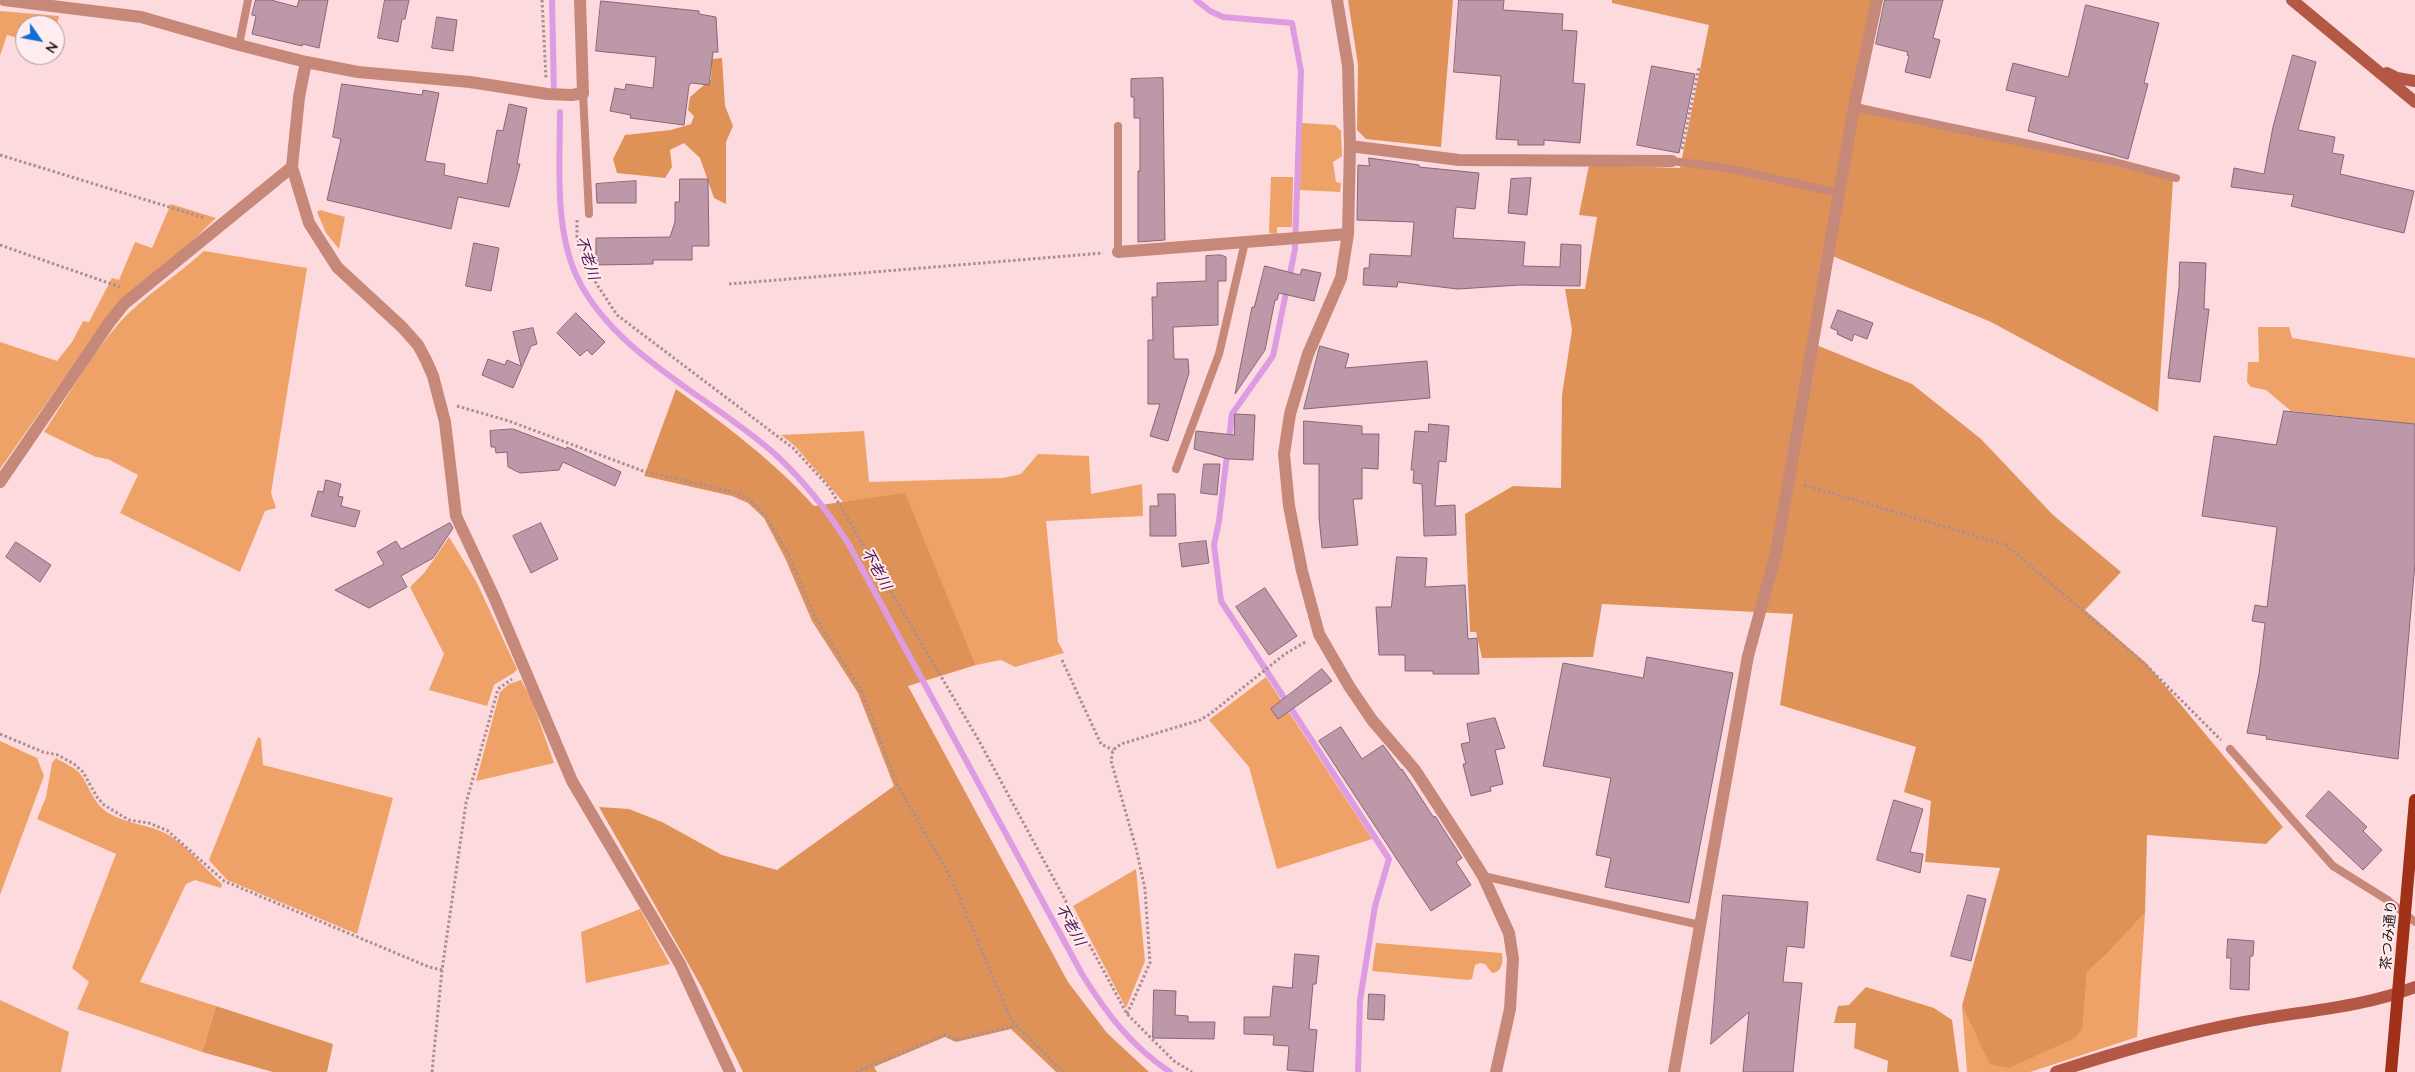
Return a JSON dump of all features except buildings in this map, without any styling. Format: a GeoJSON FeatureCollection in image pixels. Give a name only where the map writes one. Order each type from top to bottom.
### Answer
{"type":"FeatureCollection","features":[{"type":"Feature","properties":{"kind":"main road","name":"茶つみ通り"},"geometry":{"type":"LineString","coordinates":[[2391,1072],[2399,993],[2410,919],[2415,800]]}},
{"type":"Feature","properties":{"kind":"street"},"geometry":{"type":"LineString","coordinates":[[4,0],[141,17],[306,62],[358,72],[470,82],[547,94],[572,95],[583,93],[580,0]]}},
{"type":"Feature","properties":{"kind":"street"},"geometry":{"type":"LineString","coordinates":[[1337,0],[1348,66],[1350,146],[1348,234],[1341,278],[1308,354],[1290,414],[1284,454],[1289,506],[1302,572],[1319,634],[1372,720],[1415,770],[1483,876],[1509,933],[1513,959],[1510,1009],[1496,1072]]}},
{"type":"Feature","properties":{"kind":"street"},"geometry":{"type":"LineString","coordinates":[[1674,1072],[1748,656],[1776,553],[1854,107],[1876,0]]}},
{"type":"Feature","properties":{"kind":"street"},"geometry":{"type":"LineString","coordinates":[[2292,0],[2415,102]]}},
{"type":"Feature","properties":{"kind":"street"},"geometry":{"type":"LineString","coordinates":[[306,62],[299,97],[292,167],[309,223],[322,247],[337,267],[402,327],[418,345],[433,376],[445,422],[456,516],[526,671],[572,781],[680,964],[730,1072]]}},
{"type":"Feature","properties":{"kind":"street"},"geometry":{"type":"LineString","coordinates":[[2371,65],[2397,78],[2415,81]]}},
{"type":"Feature","properties":{"kind":"street"},"geometry":{"type":"LineString","coordinates":[[1350,146],[1459,160],[1676,162]]}},
{"type":"Feature","properties":{"kind":"street"},"geometry":{"type":"LineString","coordinates":[[0,482],[124,304],[292,167]]}},
{"type":"Feature","properties":{"kind":"street"},"geometry":{"type":"LineString","coordinates":[[1118,252],[1348,234]]}},
{"type":"Feature","properties":{"kind":"street"},"geometry":{"type":"LineString","coordinates":[[2056,1072],[2120,1051],[2243,1022],[2399,993],[2415,987]]}},
{"type":"Feature","properties":{"kind":"lane"},"geometry":{"type":"LineString","coordinates":[[239,45],[248,0]]}},
{"type":"Feature","properties":{"kind":"lane"},"geometry":{"type":"LineString","coordinates":[[583,93],[589,214]]}},
{"type":"Feature","properties":{"kind":"lane"},"geometry":{"type":"LineString","coordinates":[[1854,107],[2088,156],[2176,178]]}},
{"type":"Feature","properties":{"kind":"lane"},"geometry":{"type":"LineString","coordinates":[[1118,126],[1118,252]]}},
{"type":"Feature","properties":{"kind":"lane"},"geometry":{"type":"LineString","coordinates":[[1676,162],[1727,168],[1839,193]]}},
{"type":"Feature","properties":{"kind":"lane"},"geometry":{"type":"LineString","coordinates":[[1176,469],[1219,354],[1245,242]]}},
{"type":"Feature","properties":{"kind":"lane"},"geometry":{"type":"LineString","coordinates":[[2230,749],[2333,866],[2389,901],[2410,919]]}},
{"type":"Feature","properties":{"kind":"lane"},"geometry":{"type":"LineString","coordinates":[[1483,876],[1700,925]]}},
{"type":"Feature","properties":{"kind":"path"},"geometry":{"type":"LineString","coordinates":[[542,0],[547,94]]}},
{"type":"Feature","properties":{"kind":"path"},"geometry":{"type":"LineString","coordinates":[[1676,162],[1699,67]]}},
{"type":"Feature","properties":{"kind":"path"},"geometry":{"type":"LineString","coordinates":[[0,155],[224,224]]}},
{"type":"Feature","properties":{"kind":"path"},"geometry":{"type":"LineString","coordinates":[[0,245],[138,293]]}},
{"type":"Feature","properties":{"kind":"path"},"geometry":{"type":"LineString","coordinates":[[729,284],[1118,252]]}},
{"type":"Feature","properties":{"kind":"path"},"geometry":{"type":"LineString","coordinates":[[592,277],[617,315],[793,448],[829,487],[978,740],[1127,1014],[1174,1061],[1192,1072]]}},
{"type":"Feature","properties":{"kind":"path"},"geometry":{"type":"LineString","coordinates":[[440,401],[509,421],[643,471],[733,492],[750,500],[766,516],[789,556],[816,619],[862,692],[898,786],[953,882],[1015,1026],[1063,1072]]}},
{"type":"Feature","properties":{"kind":"path"},"geometry":{"type":"LineString","coordinates":[[1788,481],[2006,545],[2145,664],[2230,749]]}},
{"type":"Feature","properties":{"kind":"path"},"geometry":{"type":"LineString","coordinates":[[1127,1014],[1150,963],[1145,889],[1136,848],[1111,761],[1113,750],[1121,744],[1205,717],[1272,665],[1319,634]]}},
{"type":"Feature","properties":{"kind":"path"},"geometry":{"type":"LineString","coordinates":[[1062,660],[1101,744],[1113,750]]}},
{"type":"Feature","properties":{"kind":"path"},"geometry":{"type":"LineString","coordinates":[[432,1072],[442,970],[466,803],[498,689],[526,671]]}},
{"type":"Feature","properties":{"kind":"path"},"geometry":{"type":"LineString","coordinates":[[0,734],[43,752],[58,755],[74,764],[87,777],[104,805],[129,820],[149,823],[168,831],[224,881],[429,967],[442,970]]}},
{"type":"Feature","properties":{"kind":"path"},"geometry":{"type":"LineString","coordinates":[[856,1072],[945,1035],[956,1040],[1015,1026]]}},
{"type":"Feature","properties":{"kind":"shaded area"},"geometry":{"type":"Polygon","coordinates":[[[1348,0],[1453,0],[1441,147],[1366,139],[1357,130],[1358,65],[1348,0]]]}},
{"type":"Feature","properties":{"kind":"shaded area"},"geometry":{"type":"Polygon","coordinates":[[[1612,0],[1879,0],[1857,103],[2173,180],[2158,412],[1991,322],[1830,255],[1814,344],[1912,384],[1981,439],[2053,515],[2121,572],[2085,610],[2146,663],[2283,827],[2266,844],[2147,835],[2145,913],[2107,954],[2087,972],[2083,1027],[2075,1038],[2009,1068],[1989,1064],[1962,1006],[2000,868],[1925,862],[1931,801],[1904,792],[1916,747],[1780,705],[1793,614],[1602,604],[1593,657],[1482,658],[1476,632],[1470,632],[1465,514],[1513,486],[1561,488],[1562,395],[1572,330],[1565,289],[1585,289],[1597,217],[1579,215],[1589,165],[1680,168],[1709,25],[1612,3],[1612,0]]]}},
{"type":"Feature","properties":{"kind":"shaded area"},"geometry":{"type":"Polygon","coordinates":[[[0,11],[47,15],[15,15],[15,37],[7,35],[0,56],[0,11]]]}},
{"type":"Feature","properties":{"kind":"shaded area"},"geometry":{"type":"Polygon","coordinates":[[[722,58],[725,106],[733,126],[726,142],[726,204],[714,198],[700,158],[684,143],[670,150],[672,167],[665,178],[617,173],[613,159],[625,135],[671,130],[691,124],[694,116],[688,110],[690,97],[711,79],[712,59],[722,58]]]}},
{"type":"Feature","properties":{"kind":"shaded area"},"geometry":{"type":"Polygon","coordinates":[[[1301,123],[1335,125],[1341,131],[1342,156],[1333,162],[1336,182],[1341,183],[1340,192],[1300,190],[1301,123]]]}},
{"type":"Feature","properties":{"kind":"shaded area"},"geometry":{"type":"Polygon","coordinates":[[[1271,177],[1293,177],[1292,227],[1277,227],[1277,234],[1269,233],[1271,177]]]}},
{"type":"Feature","properties":{"kind":"shaded area"},"geometry":{"type":"Polygon","coordinates":[[[171,204],[216,218],[164,268],[111,311],[0,469],[0,342],[57,361],[72,342],[83,321],[89,322],[112,278],[119,280],[135,242],[152,248],[171,204]]]}},
{"type":"Feature","properties":{"kind":"shaded area"},"geometry":{"type":"Polygon","coordinates":[[[320,210],[345,217],[339,249],[326,233],[317,212],[320,210]]]}},
{"type":"Feature","properties":{"kind":"shaded area"},"geometry":{"type":"Polygon","coordinates":[[[204,251],[307,268],[271,493],[276,508],[265,511],[240,572],[120,513],[138,475],[108,459],[96,457],[44,432],[90,362],[120,322],[140,303],[204,251]]]}},
{"type":"Feature","properties":{"kind":"shaded area"},"geometry":{"type":"Polygon","coordinates":[[[2258,327],[2289,327],[2292,338],[2415,358],[2415,424],[2291,411],[2266,390],[2251,387],[2247,382],[2248,362],[2259,362],[2258,327]]]}},
{"type":"Feature","properties":{"kind":"shaded area"},"geometry":{"type":"Polygon","coordinates":[[[676,389],[766,459],[814,506],[905,493],[976,665],[908,686],[1068,982],[1107,1033],[1149,1072],[1056,1072],[1011,1029],[956,1042],[945,1037],[874,1067],[877,1072],[743,1072],[702,988],[599,807],[629,809],[662,822],[722,855],[777,870],[894,786],[858,693],[812,621],[785,558],[764,518],[748,503],[732,496],[644,476],[676,389]]]}},
{"type":"Feature","properties":{"kind":"shaded area"},"geometry":{"type":"Polygon","coordinates":[[[864,431],[869,482],[1003,478],[1021,474],[1038,454],[1089,456],[1091,494],[1142,484],[1143,516],[1046,521],[1058,642],[1064,653],[1015,667],[1001,660],[976,665],[905,494],[843,502],[795,446],[781,435],[864,431]]]}},
{"type":"Feature","properties":{"kind":"shaded area"},"geometry":{"type":"Polygon","coordinates":[[[449,537],[476,581],[517,669],[494,685],[487,706],[429,690],[444,654],[410,587],[425,572],[449,537]]]}},
{"type":"Feature","properties":{"kind":"shaded area"},"geometry":{"type":"Polygon","coordinates":[[[1266,677],[1372,839],[1277,869],[1249,767],[1209,720],[1266,677]]]}},
{"type":"Feature","properties":{"kind":"shaded area"},"geometry":{"type":"Polygon","coordinates":[[[521,680],[531,698],[554,763],[476,781],[500,692],[509,684],[521,680]]]}},
{"type":"Feature","properties":{"kind":"shaded area"},"geometry":{"type":"Polygon","coordinates":[[[258,737],[261,739],[263,765],[393,798],[357,934],[227,880],[209,860],[258,737]]]}},
{"type":"Feature","properties":{"kind":"shaded area"},"geometry":{"type":"Polygon","coordinates":[[[0,741],[37,758],[44,776],[0,895],[0,741]]]}},
{"type":"Feature","properties":{"kind":"shaded area"},"geometry":{"type":"Polygon","coordinates":[[[56,758],[79,772],[104,810],[126,821],[157,830],[172,837],[222,884],[221,888],[195,880],[186,884],[140,982],[216,1006],[202,1052],[77,1009],[89,982],[72,968],[116,854],[37,819],[46,797],[52,763],[56,758]]]}},
{"type":"Feature","properties":{"kind":"shaded area"},"geometry":{"type":"Polygon","coordinates":[[[1136,869],[1145,961],[1126,1008],[1073,906],[1136,869]]]}},
{"type":"Feature","properties":{"kind":"shaded area"},"geometry":{"type":"Polygon","coordinates":[[[640,909],[670,964],[586,983],[581,932],[640,909]]]}},
{"type":"Feature","properties":{"kind":"shaded area"},"geometry":{"type":"Polygon","coordinates":[[[2145,913],[2137,1037],[2030,1072],[1967,1072],[1962,1006],[1989,1064],[2083,1027],[2087,972],[2107,954],[2145,913]]]}},
{"type":"Feature","properties":{"kind":"shaded area"},"geometry":{"type":"Polygon","coordinates":[[[1376,943],[1502,953],[1502,963],[1498,971],[1492,973],[1485,964],[1475,965],[1472,979],[1468,980],[1372,971],[1376,943]]]}},
{"type":"Feature","properties":{"kind":"shaded area"},"geometry":{"type":"Polygon","coordinates":[[[1866,987],[1934,1008],[1952,1020],[1959,1072],[1887,1072],[1888,1061],[1854,1048],[1856,1023],[1834,1023],[1838,1006],[1849,1005],[1866,987]]]}},
{"type":"Feature","properties":{"kind":"shaded area"},"geometry":{"type":"Polygon","coordinates":[[[0,1000],[69,1032],[61,1072],[0,1072],[0,1000]]]}},
{"type":"Feature","properties":{"kind":"shaded area"},"geometry":{"type":"Polygon","coordinates":[[[216,1006],[333,1044],[327,1072],[273,1072],[202,1052],[216,1006]]]}},
{"type":"Feature","properties":{"kind":"waterway","name":"不老川"},"geometry":{"type":"LineString","coordinates":[[552,0],[554,93]]}},
{"type":"Feature","properties":{"kind":"waterway"},"geometry":{"type":"LineString","coordinates":[[1196,0],[1210,11],[1223,17],[1292,23],[1301,71],[1295,249],[1273,356],[1232,414],[1219,521],[1214,545],[1221,601],[1389,859],[1375,906],[1360,1000],[1358,1072]]}},
{"type":"Feature","properties":{"kind":"waterway","name":"不老川"},"geometry":{"type":"LineString","coordinates":[[560,112],[559,174],[565,238],[577,277],[594,305],[615,330],[640,353],[751,434],[776,455],[806,486],[832,519],[848,543],[1082,974],[1120,1028],[1143,1051],[1170,1072]]}}]}
